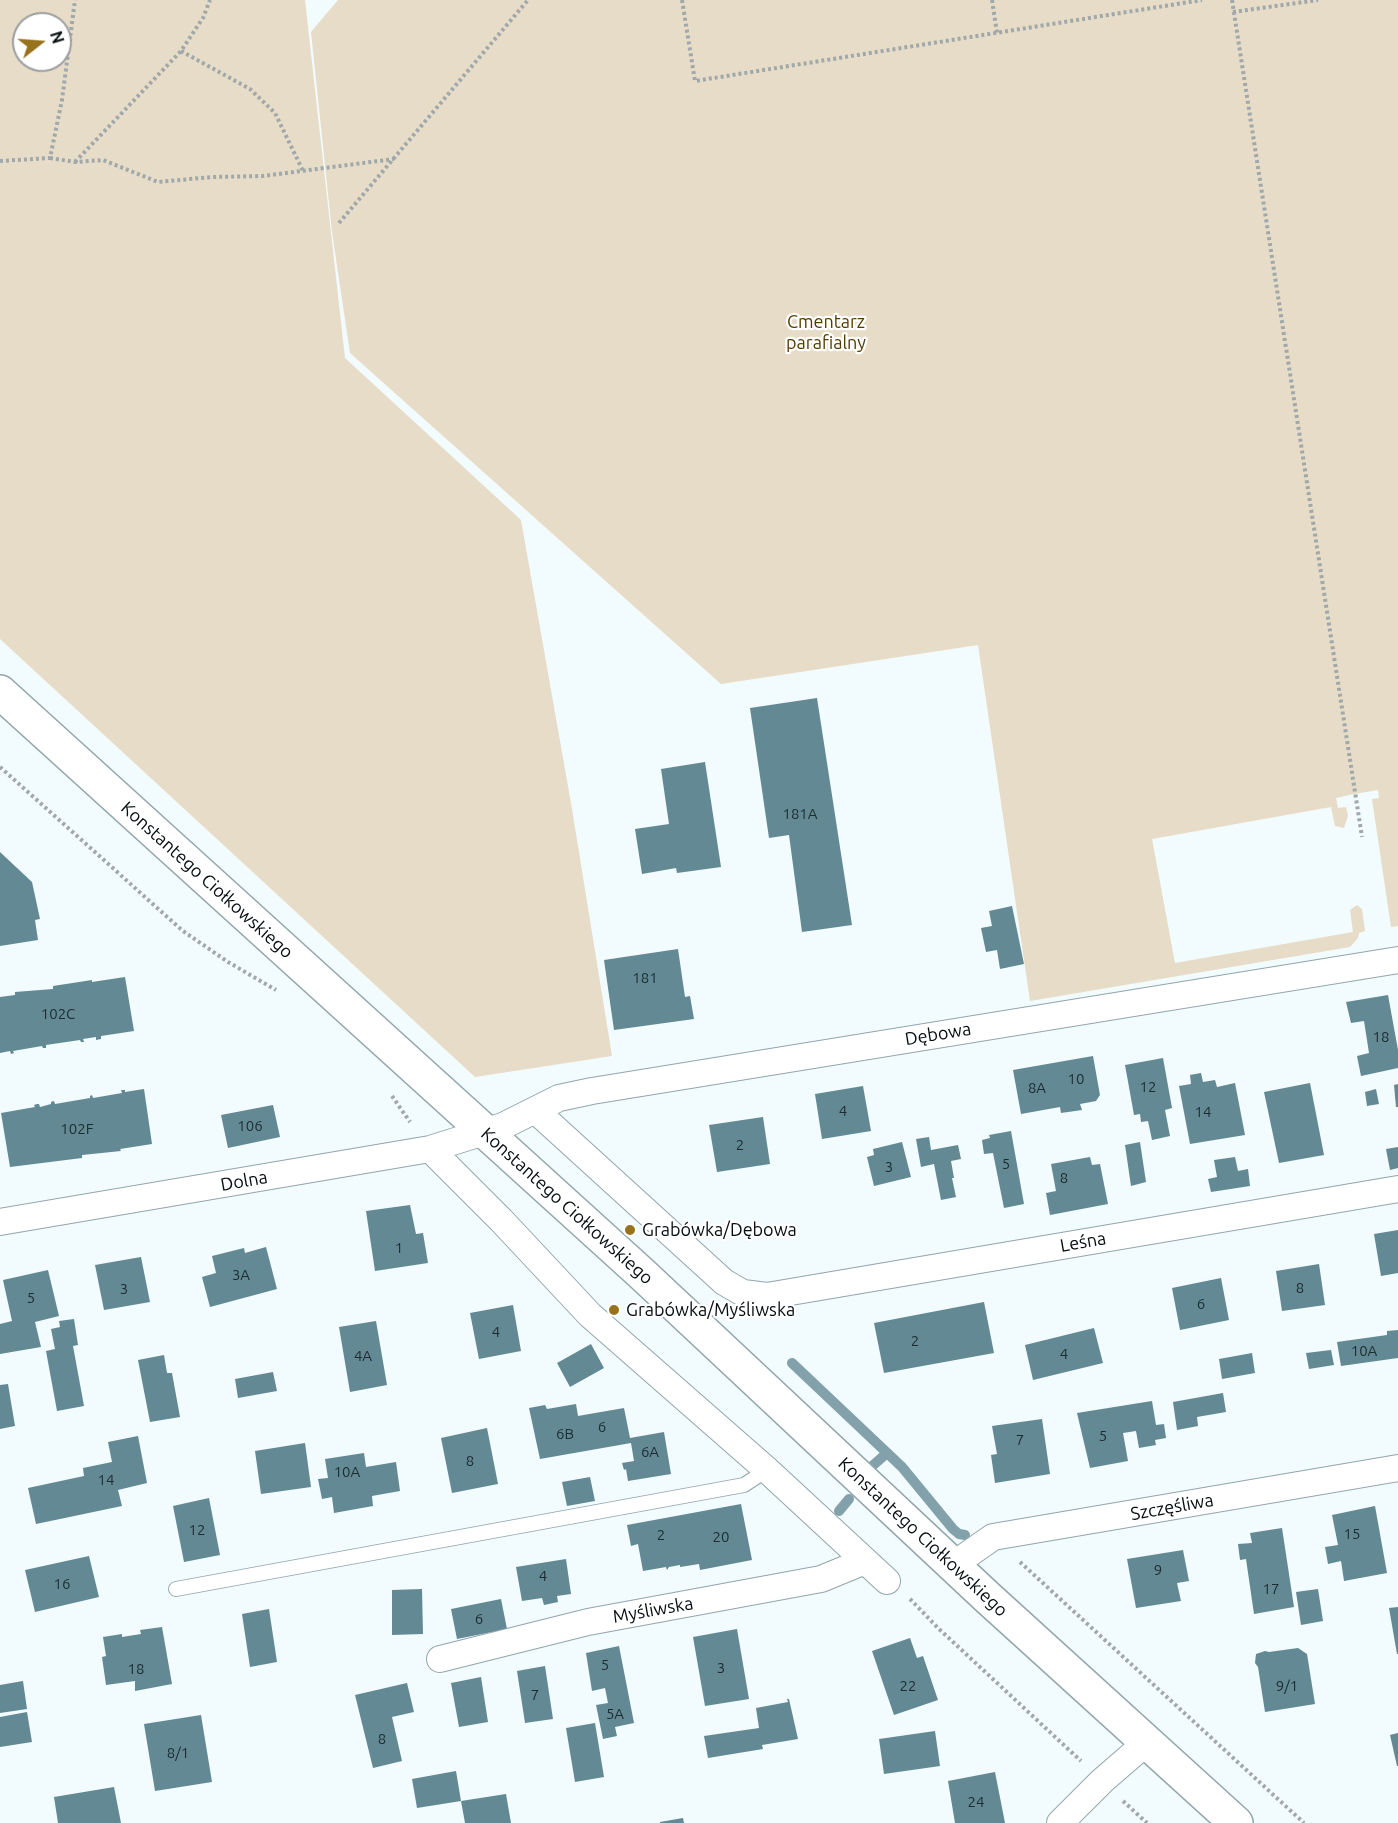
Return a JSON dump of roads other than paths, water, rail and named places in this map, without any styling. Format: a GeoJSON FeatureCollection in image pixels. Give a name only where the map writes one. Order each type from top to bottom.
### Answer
{"type":"FeatureCollection","features":[{"type":"Feature","properties":{"kind":"street","name":"Konstantego Ciołkowskiego"},"geometry":{"type":"LineString","coordinates":[[0,692],[641,1273],[953,1565],[1236,1823]]}},
{"type":"Feature","properties":{"kind":"street","name":"Dębowa"},"geometry":{"type":"LineString","coordinates":[[486,1133],[559,1098],[592,1091],[1398,960]]}},
{"type":"Feature","properties":{"kind":"street","name":"Leśna"},"geometry":{"type":"LineString","coordinates":[[536,1111],[724,1282],[743,1293],[767,1296],[1398,1189]]}},
{"type":"Feature","properties":{"kind":"street","name":"Dolna"},"geometry":{"type":"LineString","coordinates":[[0,1222],[430,1149],[486,1133]]}},
{"type":"Feature","properties":{"kind":"street"},"geometry":{"type":"LineString","coordinates":[[430,1149],[501,1220],[590,1316],[767,1470],[887,1581]]}},
{"type":"Feature","properties":{"kind":"street","name":"Szczęśliwa"},"geometry":{"type":"LineString","coordinates":[[953,1565],[993,1537],[1398,1468]]}},
{"type":"Feature","properties":{"kind":"street","name":"Myśliwska"},"geometry":{"type":"LineString","coordinates":[[440,1659],[588,1622],[821,1579],[865,1561]]}},
{"type":"Feature","properties":{"kind":"street"},"geometry":{"type":"LineString","coordinates":[[1060,1823],[1102,1781],[1147,1742]]}},
{"type":"Feature","properties":{"kind":"lane"},"geometry":{"type":"LineString","coordinates":[[176,1589],[744,1485],[767,1470]]}},
{"type":"Feature","properties":{"kind":"waterway"},"geometry":{"type":"LineString","coordinates":[[792,1363],[902,1467],[953,1529],[965,1535]]}},
{"type":"Feature","properties":{"kind":"waterway"},"geometry":{"type":"LineString","coordinates":[[870,1468],[887,1453]]}},
{"type":"Feature","properties":{"kind":"waterway"},"geometry":{"type":"LineString","coordinates":[[839,1511],[849,1499]]}},
{"type":"Feature","properties":{"kind":"place","name":"Grabówka/Dębowa"},"geometry":{"type":"Point","coordinates":[630,1230]}},
{"type":"Feature","properties":{"kind":"place","name":"Grabówka/Myśliwska"},"geometry":{"type":"Point","coordinates":[614,1310]}},
{"type":"Feature","properties":{"kind":"park label","name":"Cmentarz parafialny"},"geometry":{"type":"Point","coordinates":[826,332]}}]}
